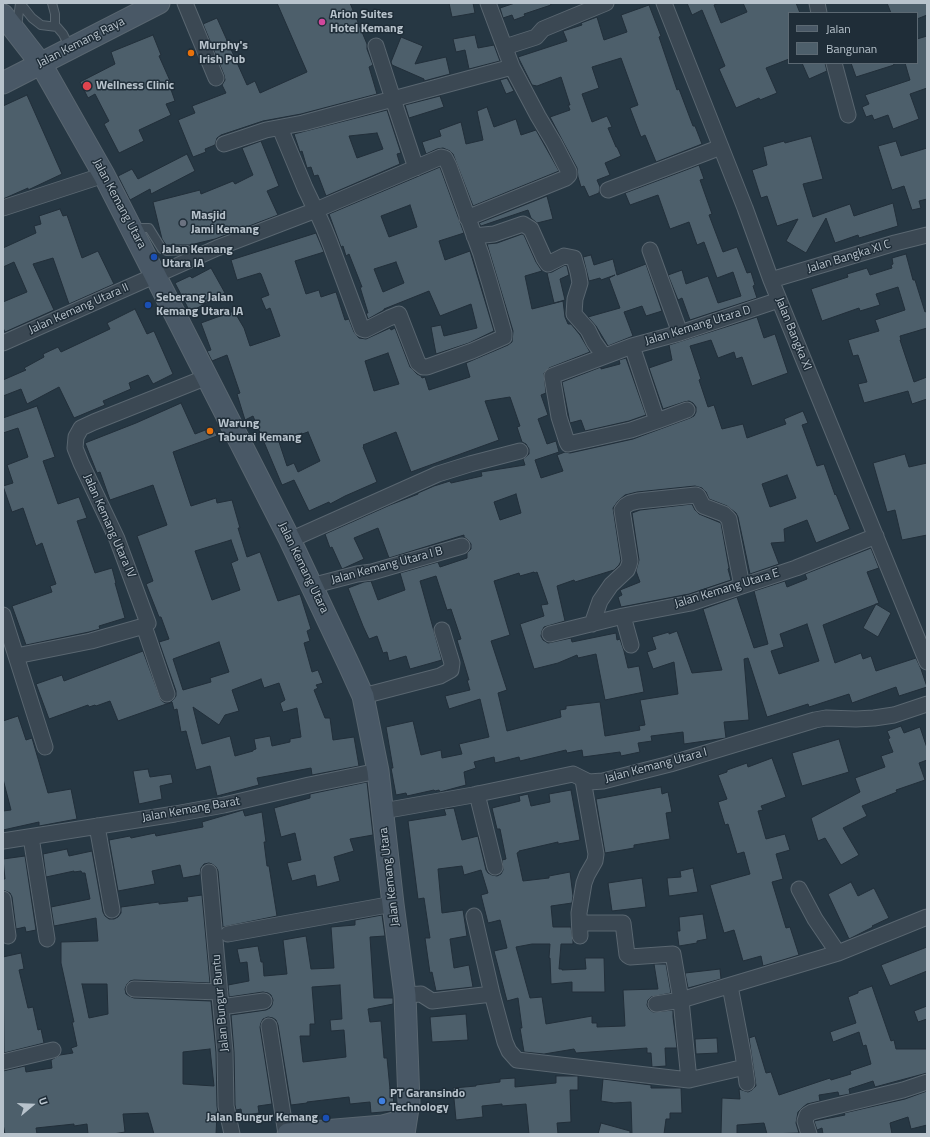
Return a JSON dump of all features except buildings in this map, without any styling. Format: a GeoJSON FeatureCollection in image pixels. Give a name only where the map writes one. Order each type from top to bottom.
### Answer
{"type":"FeatureCollection","features":[{"type":"Feature","properties":{"kind":"street","name":"Jalan Kemang Raya"},"geometry":{"type":"LineString","coordinates":[[3,83],[159,3]]}},
{"type":"Feature","properties":{"kind":"street"},"geometry":{"type":"LineString","coordinates":[[185,3],[216,78]]}},
{"type":"Feature","properties":{"kind":"street"},"geometry":{"type":"LineString","coordinates":[[280,128],[305,188],[324,228],[362,329],[365,330],[399,314],[418,362],[423,367],[427,367],[472,351],[504,337],[490,284],[467,218],[566,178],[569,175],[569,172],[512,67],[488,3]]}},
{"type":"Feature","properties":{"kind":"street"},"geometry":{"type":"LineString","coordinates":[[505,48],[536,37],[543,29],[606,3]]}},
{"type":"Feature","properties":{"kind":"street","name":"Jalan Bangka XI"},"geometry":{"type":"LineString","coordinates":[[664,3],[745,208],[771,280],[927,662]]}},
{"type":"Feature","properties":{"kind":"street","name":"Jalan Kemang Utara"},"geometry":{"type":"LineString","coordinates":[[3,15],[41,64],[104,175],[290,540],[363,696],[378,771],[393,904],[406,995],[409,1091],[406,1129],[383,1126],[287,1134]]}},
{"type":"Feature","properties":{"kind":"street"},"geometry":{"type":"LineString","coordinates":[[376,46],[416,168]]}},
{"type":"Feature","properties":{"kind":"street"},"geometry":{"type":"LineString","coordinates":[[834,64],[848,115]]}},
{"type":"Feature","properties":{"kind":"street"},"geometry":{"type":"LineString","coordinates":[[224,144],[266,130],[303,123],[512,67]]}},
{"type":"Feature","properties":{"kind":"street"},"geometry":{"type":"LineString","coordinates":[[608,190],[721,147]]}},
{"type":"Feature","properties":{"kind":"street","name":"Jalan Kemang Utara II"},"geometry":{"type":"LineString","coordinates":[[3,343],[155,275],[263,230],[316,210],[441,157],[445,158],[449,166],[467,218]]}},
{"type":"Feature","properties":{"kind":"street"},"geometry":{"type":"LineString","coordinates":[[3,208],[104,175]]}},
{"type":"Feature","properties":{"kind":"street"},"geometry":{"type":"LineString","coordinates":[[474,236],[494,234],[523,224],[532,229],[548,264],[564,256],[574,258],[580,283],[575,299],[574,314],[588,330],[604,356]]}},
{"type":"Feature","properties":{"kind":"street","name":"Jalan Bangka XI C"},"geometry":{"type":"LineString","coordinates":[[771,280],[895,243],[927,236]]}},
{"type":"Feature","properties":{"kind":"street"},"geometry":{"type":"LineString","coordinates":[[650,250],[680,333]]}},
{"type":"Feature","properties":{"kind":"street","name":"Jalan Kemang Utara D"},"geometry":{"type":"LineString","coordinates":[[657,421],[632,346],[680,333],[779,300]]}},
{"type":"Feature","properties":{"kind":"street"},"geometry":{"type":"LineString","coordinates":[[632,346],[552,376],[559,417],[567,442],[570,444],[613,435],[688,410]]}},
{"type":"Feature","properties":{"kind":"street","name":"Jalan Kemang Utara IV"},"geometry":{"type":"LineString","coordinates":[[167,694],[144,626],[148,623],[148,618],[116,539],[75,448],[76,437],[81,428],[94,422],[207,377]]}},
{"type":"Feature","properties":{"kind":"street"},"geometry":{"type":"LineString","coordinates":[[290,540],[438,474],[520,450]]}},
{"type":"Feature","properties":{"kind":"street"},"geometry":{"type":"LineString","coordinates":[[592,624],[600,601],[611,585],[627,570],[629,566],[630,561],[622,510],[630,503],[696,495],[703,506],[724,514],[729,519],[742,586]]}},
{"type":"Feature","properties":{"kind":"street","name":"Jalan Kemang Utara E"},"geometry":{"type":"LineString","coordinates":[[550,634],[623,616],[691,603],[796,568],[876,536]]}},
{"type":"Feature","properties":{"kind":"street","name":"Jalan Kemang Utara I B"},"geometry":{"type":"LineString","coordinates":[[311,586],[357,574],[372,572],[462,546]]}},
{"type":"Feature","properties":{"kind":"street"},"geometry":{"type":"LineString","coordinates":[[3,615],[45,747]]}},
{"type":"Feature","properties":{"kind":"street"},"geometry":{"type":"LineString","coordinates":[[623,616],[631,645]]}},
{"type":"Feature","properties":{"kind":"street"},"geometry":{"type":"LineString","coordinates":[[16,656],[91,641],[144,626]]}},
{"type":"Feature","properties":{"kind":"street"},"geometry":{"type":"LineString","coordinates":[[363,696],[440,676],[451,670],[452,663],[442,630]]}},
{"type":"Feature","properties":{"kind":"street","name":"Jalan Kemang Utara I"},"geometry":{"type":"LineString","coordinates":[[383,811],[477,794],[573,774],[589,782],[603,781],[670,764],[815,720],[826,718],[874,718],[894,715],[927,704]]}},
{"type":"Feature","properties":{"kind":"street","name":"Jalan Kemang Barat"},"geometry":{"type":"LineString","coordinates":[[3,842],[224,805],[309,785],[378,771]]}},
{"type":"Feature","properties":{"kind":"street"},"geometry":{"type":"LineString","coordinates":[[583,780],[596,854],[595,861],[584,882],[579,913],[580,929],[623,923],[627,955],[630,957],[673,954],[681,1000],[689,1080]]}},
{"type":"Feature","properties":{"kind":"street"},"geometry":{"type":"LineString","coordinates":[[477,794],[495,867]]}},
{"type":"Feature","properties":{"kind":"street"},"geometry":{"type":"LineString","coordinates":[[97,826],[112,910]]}},
{"type":"Feature","properties":{"kind":"street"},"geometry":{"type":"LineString","coordinates":[[31,837],[47,939]]}},
{"type":"Feature","properties":{"kind":"street","name":"Jalan Bungur Buntu"},"geometry":{"type":"LineString","coordinates":[[209,872],[225,1052],[226,1106],[232,1134]]}},
{"type":"Feature","properties":{"kind":"street"},"geometry":{"type":"LineString","coordinates":[[799,889],[815,919],[838,953]]}},
{"type":"Feature","properties":{"kind":"street"},"geometry":{"type":"LineString","coordinates":[[3,899],[8,936]]}},
{"type":"Feature","properties":{"kind":"street"},"geometry":{"type":"LineString","coordinates":[[228,934],[393,904]]}},
{"type":"Feature","properties":{"kind":"street"},"geometry":{"type":"LineString","coordinates":[[474,916],[505,1042],[509,1051],[517,1060],[689,1080],[745,1067]]}},
{"type":"Feature","properties":{"kind":"street"},"geometry":{"type":"LineString","coordinates":[[656,1004],[681,1000],[838,953],[927,917]]}},
{"type":"Feature","properties":{"kind":"street"},"geometry":{"type":"LineString","coordinates":[[730,986],[747,1083]]}},
{"type":"Feature","properties":{"kind":"street"},"geometry":{"type":"LineString","coordinates":[[134,989],[220,992]]}},
{"type":"Feature","properties":{"kind":"street"},"geometry":{"type":"LineString","coordinates":[[406,995],[421,994],[432,1001],[492,994]]}},
{"type":"Feature","properties":{"kind":"street"},"geometry":{"type":"LineString","coordinates":[[221,1008],[264,1001]]}},
{"type":"Feature","properties":{"kind":"street"},"geometry":{"type":"LineString","coordinates":[[269,1026],[287,1134]]}},
{"type":"Feature","properties":{"kind":"street"},"geometry":{"type":"LineString","coordinates":[[3,1062],[53,1050]]}},
{"type":"Feature","properties":{"kind":"street"},"geometry":{"type":"LineString","coordinates":[[809,1134],[805,1121],[807,1115],[812,1112],[903,1090],[927,1082]]}},
{"type":"Feature","properties":{"kind":"lane"},"geometry":{"type":"LineString","coordinates":[[20,3],[32,18],[40,24],[57,27],[63,34],[71,49]]}},
{"type":"Feature","properties":{"kind":"lane"},"geometry":{"type":"LineString","coordinates":[[17,34],[20,3]]}},
{"type":"Feature","properties":{"kind":"lane"},"geometry":{"type":"LineString","coordinates":[[52,3],[55,14],[55,26]]}},
{"type":"Feature","properties":{"kind":"lane"},"geometry":{"type":"LineString","coordinates":[[142,228],[149,228],[162,249],[167,251],[184,249],[190,252],[193,259]]}},
{"type":"Feature","properties":{"kind":"place","name":"Arion Suites Hotel Kemang"},"geometry":{"type":"Point","coordinates":[322,22]}},
{"type":"Feature","properties":{"kind":"place","name":"Murphy's Irish Pub"},"geometry":{"type":"Point","coordinates":[191,53]}},
{"type":"Feature","properties":{"kind":"place","name":"Wellness Clinic"},"geometry":{"type":"Point","coordinates":[87,86]}},
{"type":"Feature","properties":{"kind":"place","name":"Masjid Jami Kemang"},"geometry":{"type":"Point","coordinates":[183,223]}},
{"type":"Feature","properties":{"kind":"place","name":"Jalan Kemang Utara IA"},"geometry":{"type":"Point","coordinates":[154,257]}},
{"type":"Feature","properties":{"kind":"place","name":"Seberang Jalan Kemang Utara IA"},"geometry":{"type":"Point","coordinates":[148,305]}},
{"type":"Feature","properties":{"kind":"place","name":"Warung Taburai Kemang"},"geometry":{"type":"Point","coordinates":[210,431]}},
{"type":"Feature","properties":{"kind":"place","name":"PT Garansindo Technology"},"geometry":{"type":"Point","coordinates":[382,1101]}},
{"type":"Feature","properties":{"kind":"place","name":"Jalan Bungur Kemang"},"geometry":{"type":"Point","coordinates":[326,1118]}}]}
